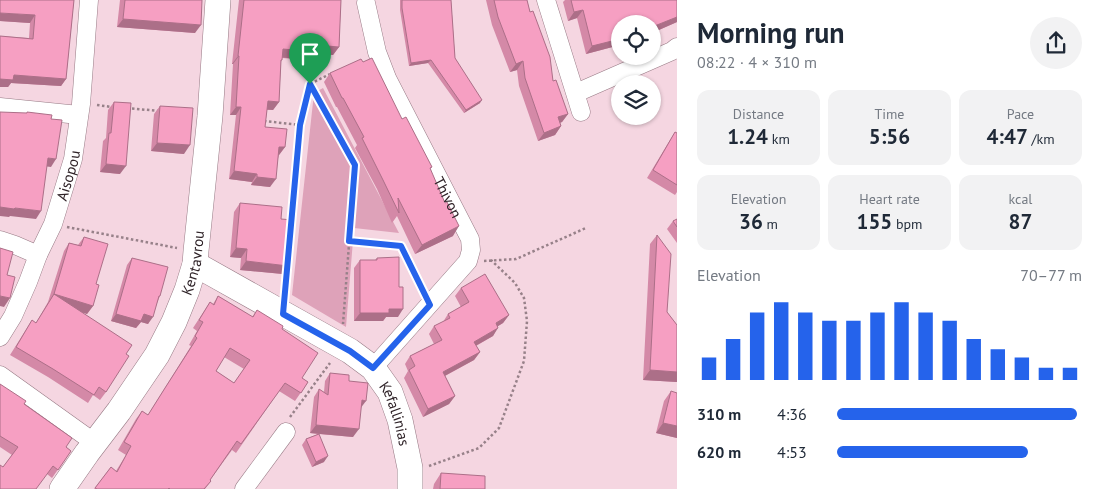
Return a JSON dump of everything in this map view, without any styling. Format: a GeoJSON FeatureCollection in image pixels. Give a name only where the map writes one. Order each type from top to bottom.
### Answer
{"type":"FeatureCollection","features":[{"type":"Feature","properties":{"kind":"street","name":"Aisopou"},"geometry":{"type":"LineString","coordinates":[[0,338],[13,316],[38,255],[54,224],[73,159],[79,115],[89,0]]}},
{"type":"Feature","properties":{"kind":"street","name":"Kentavrou"},"geometry":{"type":"LineString","coordinates":[[62,489],[157,355],[187,290],[196,258],[210,116],[218,0]]}},
{"type":"Feature","properties":{"kind":"street"},"geometry":{"type":"LineString","coordinates":[[546,0],[581,112]]}},
{"type":"Feature","properties":{"kind":"street","name":"Thivon"},"geometry":{"type":"LineString","coordinates":[[366,3],[377,52],[387,78],[470,239],[471,250],[468,261]]}},
{"type":"Feature","properties":{"kind":"street"},"geometry":{"type":"LineString","coordinates":[[576,93],[672,51],[677,47]]}},
{"type":"Feature","properties":{"kind":"street"},"geometry":{"type":"LineString","coordinates":[[0,107],[79,115]]}},
{"type":"Feature","properties":{"kind":"street"},"geometry":{"type":"LineString","coordinates":[[0,240],[38,255]]}},
{"type":"Feature","properties":{"kind":"street","name":"Kefallinias"},"geometry":{"type":"LineString","coordinates":[[196,258],[283,314],[350,351],[373,368],[390,392],[400,420],[410,479]]}},
{"type":"Feature","properties":{"kind":"street"},"geometry":{"type":"LineString","coordinates":[[373,368],[468,261]]}},
{"type":"Feature","properties":{"kind":"street"},"geometry":{"type":"LineString","coordinates":[[0,375],[95,443]]}},
{"type":"Feature","properties":{"kind":"street"},"geometry":{"type":"LineString","coordinates":[[244,489],[286,432]]}},
{"type":"Feature","properties":{"kind":"path"},"geometry":{"type":"LineString","coordinates":[[310,84],[335,72]]}},
{"type":"Feature","properties":{"kind":"path"},"geometry":{"type":"LineString","coordinates":[[291,224],[300,125],[310,84]]}},
{"type":"Feature","properties":{"kind":"path"},"geometry":{"type":"LineString","coordinates":[[286,432],[283,427],[342,347],[355,165],[310,84]]}},
{"type":"Feature","properties":{"kind":"path"},"geometry":{"type":"LineString","coordinates":[[54,224],[196,258]]}},
{"type":"Feature","properties":{"kind":"path"},"geometry":{"type":"LineString","coordinates":[[468,261],[516,259],[586,228]]}},
{"type":"Feature","properties":{"kind":"path"},"geometry":{"type":"LineString","coordinates":[[349,241],[401,246],[430,305]]}},
{"type":"Feature","properties":{"kind":"path"},"geometry":{"type":"LineString","coordinates":[[410,479],[431,466],[479,448],[499,428],[524,361],[527,321],[524,298],[515,284],[491,260]]}},
{"type":"Feature","properties":{"kind":"path"},"geometry":{"type":"LineString","coordinates":[[283,314],[288,264]]}},
{"type":"Feature","properties":{"kind":"shaded area"},"geometry":{"type":"Polygon","coordinates":[[[323,88],[399,233],[354,228],[346,327],[292,295],[314,93],[323,88]]]}},
{"type":"Feature","properties":{"kind":"building"},"geometry":{"type":"Polygon","coordinates":[[[0,0],[74,0],[66,79],[14,75],[13,80],[0,79],[0,36],[33,39],[35,15],[0,13],[0,0]]]}},
{"type":"Feature","properties":{"kind":"building"},"geometry":{"type":"Polygon","coordinates":[[[125,0],[202,0],[201,25],[123,19],[125,0]]]}},
{"type":"Feature","properties":{"kind":"building"},"geometry":{"type":"Polygon","coordinates":[[[244,0],[341,0],[339,47],[327,46],[326,53],[283,49],[279,102],[268,101],[265,127],[287,129],[285,147],[279,147],[276,179],[257,177],[257,174],[234,171],[241,107],[236,107],[238,56],[244,0]]]}},
{"type":"Feature","properties":{"kind":"building"},"geometry":{"type":"Polygon","coordinates":[[[402,0],[451,0],[455,58],[482,100],[466,110],[431,60],[411,63],[402,0]]]}},
{"type":"Feature","properties":{"kind":"building"},"geometry":{"type":"Polygon","coordinates":[[[494,0],[527,0],[530,12],[533,11],[550,57],[553,81],[556,80],[568,114],[558,117],[561,126],[544,133],[525,78],[523,61],[516,64],[498,17],[494,0]]]}},
{"type":"Feature","properties":{"kind":"building"},"geometry":{"type":"Polygon","coordinates":[[[571,0],[677,0],[677,17],[661,23],[661,15],[611,15],[611,41],[592,46],[583,10],[574,12],[571,0]]]}},
{"type":"Feature","properties":{"kind":"building"},"geometry":{"type":"Polygon","coordinates":[[[372,58],[402,119],[406,117],[432,167],[430,168],[445,203],[447,202],[459,226],[422,245],[398,198],[399,213],[362,138],[364,137],[330,73],[361,59],[363,62],[372,58]]]}},
{"type":"Feature","properties":{"kind":"building"},"geometry":{"type":"Polygon","coordinates":[[[114,102],[131,103],[126,166],[106,164],[114,102]]]}},
{"type":"Feature","properties":{"kind":"building"},"geometry":{"type":"Polygon","coordinates":[[[160,106],[193,108],[190,145],[157,143],[160,106]]]}},
{"type":"Feature","properties":{"kind":"building"},"geometry":{"type":"Polygon","coordinates":[[[0,112],[27,112],[52,115],[51,119],[62,120],[56,159],[48,158],[41,211],[0,207],[0,112]]]}},
{"type":"Feature","properties":{"kind":"building"},"geometry":{"type":"Polygon","coordinates":[[[675,132],[677,133],[677,185],[653,170],[675,132]]]}},
{"type":"Feature","properties":{"kind":"building"},"geometry":{"type":"Polygon","coordinates":[[[240,203],[282,207],[281,219],[293,220],[288,266],[246,261],[247,249],[236,248],[240,203]]]}},
{"type":"Feature","properties":{"kind":"building"},"geometry":{"type":"Polygon","coordinates":[[[677,219],[677,227],[673,221],[677,219]]]}},
{"type":"Feature","properties":{"kind":"building"},"geometry":{"type":"Polygon","coordinates":[[[657,235],[671,254],[667,312],[677,325],[677,372],[650,370],[657,235]]]}},
{"type":"Feature","properties":{"kind":"building"},"geometry":{"type":"Polygon","coordinates":[[[84,237],[108,244],[96,284],[99,285],[93,306],[54,294],[69,243],[81,246],[84,237]]]}},
{"type":"Feature","properties":{"kind":"building"},"geometry":{"type":"Polygon","coordinates":[[[0,248],[13,252],[7,275],[15,277],[10,298],[0,296],[0,248]]]}},
{"type":"Feature","properties":{"kind":"building"},"geometry":{"type":"Polygon","coordinates":[[[399,257],[399,287],[403,287],[403,309],[389,309],[389,313],[360,313],[360,260],[399,257]]]}},
{"type":"Feature","properties":{"kind":"building"},"geometry":{"type":"Polygon","coordinates":[[[132,258],[168,267],[153,317],[144,314],[141,321],[116,314],[132,258]]]}},
{"type":"Feature","properties":{"kind":"building"},"geometry":{"type":"Polygon","coordinates":[[[485,274],[509,315],[496,323],[498,328],[474,342],[480,352],[443,372],[455,396],[428,409],[409,370],[415,366],[410,356],[442,340],[434,326],[450,318],[448,314],[469,302],[461,288],[485,274]]]}},
{"type":"Feature","properties":{"kind":"building"},"geometry":{"type":"Polygon","coordinates":[[[54,294],[132,345],[126,354],[129,356],[106,392],[99,387],[94,395],[16,347],[32,320],[36,323],[54,294]]]}},
{"type":"Feature","properties":{"kind":"building"},"geometry":{"type":"Polygon","coordinates":[[[218,296],[253,317],[257,310],[283,326],[282,329],[318,353],[302,378],[308,382],[301,393],[285,383],[241,444],[237,441],[204,489],[95,488],[111,467],[117,472],[131,446],[124,442],[142,411],[148,415],[197,338],[195,336],[203,322],[199,320],[210,302],[214,305],[218,296]],[[230,348],[216,371],[234,383],[250,360],[230,348]]]}},
{"type":"Feature","properties":{"kind":"building"},"geometry":{"type":"Polygon","coordinates":[[[330,373],[349,375],[349,381],[368,383],[366,401],[362,400],[359,429],[316,425],[319,389],[328,395],[330,373]]]}},
{"type":"Feature","properties":{"kind":"building"},"geometry":{"type":"Polygon","coordinates":[[[0,384],[26,401],[24,404],[72,438],[66,447],[71,451],[58,470],[53,466],[36,489],[0,489],[0,465],[3,467],[18,447],[0,436],[0,384]]]}},
{"type":"Feature","properties":{"kind":"building"},"geometry":{"type":"Polygon","coordinates":[[[671,391],[677,393],[677,426],[663,423],[671,391]]]}},
{"type":"Feature","properties":{"kind":"building"},"geometry":{"type":"Polygon","coordinates":[[[319,434],[328,456],[316,462],[306,439],[319,434]]]}},
{"type":"Feature","properties":{"kind":"building"},"geometry":{"type":"Polygon","coordinates":[[[441,473],[485,476],[485,489],[440,489],[441,473]]]}},
{"type":"Feature","properties":{"kind":"route"},"geometry":{"type":"LineString","coordinates":[[310,84],[355,165],[349,241],[401,246],[430,305],[373,368],[350,351],[283,314],[300,125],[310,84]]}}]}
